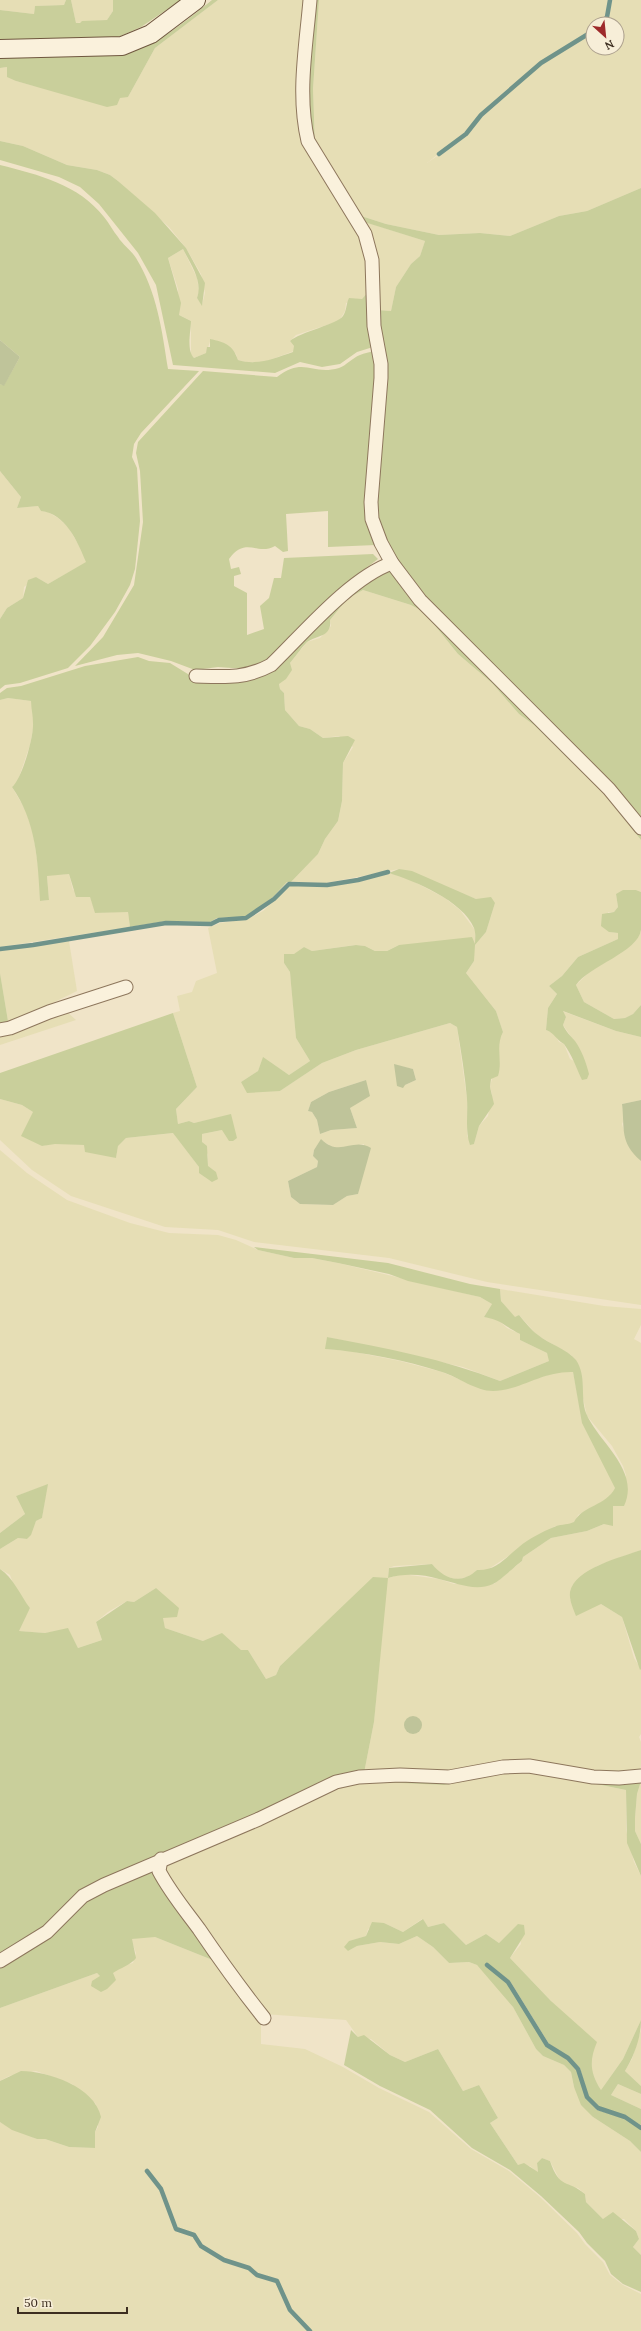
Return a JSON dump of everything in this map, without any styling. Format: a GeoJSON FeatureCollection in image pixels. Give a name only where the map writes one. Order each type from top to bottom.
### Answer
{"type":"FeatureCollection","features":[{"type":"Feature","properties":{"kind":"main road"},"geometry":{"type":"LineString","coordinates":[[0,49],[122,46],[151,34],[196,0]]}},
{"type":"Feature","properties":{"kind":"street"},"geometry":{"type":"LineString","coordinates":[[310,0],[303,88],[305,129],[308,141],[365,234],[372,260],[374,326],[381,364],[371,502],[372,519],[381,543],[392,562],[420,600],[609,789],[641,828]]}},
{"type":"Feature","properties":{"kind":"street"},"geometry":{"type":"LineString","coordinates":[[196,676],[238,677],[257,672],[272,665],[343,595],[375,569],[392,562]]}},
{"type":"Feature","properties":{"kind":"street"},"geometry":{"type":"LineString","coordinates":[[0,1030],[49,1012],[126,987]]}},
{"type":"Feature","properties":{"kind":"street"},"geometry":{"type":"LineString","coordinates":[[0,1961],[47,1932],[83,1896],[161,1859],[258,1819],[336,1782],[359,1777],[400,1775],[449,1777],[503,1767],[529,1766],[593,1777],[619,1778],[641,1776]]}},
{"type":"Feature","properties":{"kind":"street"},"geometry":{"type":"LineString","coordinates":[[161,1859],[159,1871],[176,1899],[220,1962],[264,2018]]}},
{"type":"Feature","properties":{"kind":"shaded area"},"geometry":{"type":"Polygon","coordinates":[[[0,0],[66,0],[64,5],[35,6],[34,14],[0,10],[0,0]]]}},
{"type":"Feature","properties":{"kind":"shaded area"},"geometry":{"type":"Polygon","coordinates":[[[71,0],[113,0],[113,11],[107,20],[76,23],[71,0]]]}},
{"type":"Feature","properties":{"kind":"shaded area"},"geometry":{"type":"Polygon","coordinates":[[[218,0],[306,0],[301,119],[356,229],[364,250],[369,291],[362,299],[346,303],[345,311],[339,321],[296,335],[290,341],[294,346],[294,351],[264,362],[246,362],[238,360],[236,354],[211,339],[206,353],[194,358],[191,355],[191,321],[179,315],[178,289],[168,258],[183,249],[197,278],[199,291],[197,298],[202,305],[205,293],[201,274],[186,248],[169,227],[118,181],[110,175],[97,170],[67,165],[23,146],[0,141],[0,68],[7,67],[16,81],[34,86],[128,97],[155,48],[218,0]]]}},
{"type":"Feature","properties":{"kind":"shaded area"},"geometry":{"type":"Polygon","coordinates":[[[319,0],[609,0],[606,16],[585,16],[585,34],[540,62],[502,99],[542,64],[585,37],[585,56],[625,56],[625,16],[609,16],[612,0],[641,0],[641,188],[587,211],[559,216],[510,236],[480,233],[439,235],[386,224],[358,215],[315,146],[313,89],[319,0]],[[501,99],[480,114],[465,133],[427,163],[458,142],[481,116],[501,99]]]}},
{"type":"Feature","properties":{"kind":"shaded area"},"geometry":{"type":"Polygon","coordinates":[[[362,221],[425,241],[420,256],[411,264],[396,287],[391,311],[377,310],[362,221]]]}},
{"type":"Feature","properties":{"kind":"shaded area"},"geometry":{"type":"Polygon","coordinates":[[[0,471],[21,497],[17,508],[38,506],[41,511],[48,512],[58,518],[68,527],[87,562],[48,584],[36,577],[24,587],[23,598],[7,608],[0,619],[0,471]]]}},
{"type":"Feature","properties":{"kind":"shaded area"},"geometry":{"type":"Polygon","coordinates":[[[363,590],[411,605],[424,612],[458,654],[492,683],[519,714],[534,725],[608,798],[641,840],[641,892],[636,890],[616,894],[618,907],[614,912],[608,912],[609,932],[618,933],[618,939],[578,957],[562,976],[549,986],[557,994],[548,1008],[546,1030],[554,1033],[559,1042],[564,1044],[570,1059],[576,1062],[578,1070],[574,1041],[563,1025],[566,1017],[562,1011],[616,1031],[641,1037],[641,1100],[622,1104],[624,1119],[622,1124],[629,1147],[641,1161],[641,1305],[487,1282],[389,1258],[254,1242],[218,1230],[165,1227],[71,1196],[32,1170],[0,1140],[0,1099],[22,1105],[33,1112],[42,1146],[55,1143],[84,1145],[116,1158],[118,1145],[126,1138],[174,1133],[199,1167],[199,1173],[208,1166],[208,1155],[202,1142],[202,1134],[222,1130],[230,1115],[194,1123],[189,1121],[178,1124],[176,1109],[197,1087],[173,1013],[180,1011],[177,996],[192,992],[196,981],[217,973],[208,928],[220,923],[248,919],[263,911],[290,886],[327,886],[359,881],[389,873],[407,878],[445,898],[460,910],[475,930],[475,945],[486,932],[495,903],[476,899],[399,869],[326,883],[291,882],[318,854],[325,839],[338,821],[342,801],[343,763],[353,747],[339,736],[323,738],[310,729],[299,726],[285,710],[284,693],[280,689],[279,684],[290,663],[307,642],[320,638],[331,626],[330,620],[347,599],[363,590]],[[355,945],[312,951],[304,947],[284,963],[290,972],[296,1038],[310,1061],[289,1075],[263,1058],[258,1071],[241,1082],[265,1091],[280,1091],[322,1063],[356,1050],[450,1023],[457,1027],[467,1099],[467,1136],[474,1144],[479,1126],[488,1116],[492,1094],[490,1087],[499,1050],[499,1040],[503,1032],[496,1011],[466,973],[474,961],[399,945],[387,951],[375,951],[365,946],[355,945]],[[395,1065],[405,1085],[416,1080],[413,1069],[395,1065]],[[366,1080],[329,1092],[311,1102],[308,1111],[312,1112],[317,1120],[320,1134],[331,1130],[357,1128],[350,1108],[366,1080]],[[321,1140],[314,1150],[313,1156],[318,1161],[317,1167],[288,1181],[291,1197],[300,1204],[333,1205],[347,1196],[358,1194],[364,1144],[336,1149],[321,1140]]]}},
{"type":"Feature","properties":{"kind":"shaded area"},"geometry":{"type":"Polygon","coordinates":[[[8,698],[31,701],[34,724],[30,745],[17,783],[12,787],[26,811],[33,833],[39,872],[40,901],[49,900],[47,875],[69,874],[73,890],[90,897],[96,913],[128,911],[130,927],[0,947],[0,700],[8,698]]]}},
{"type":"Feature","properties":{"kind":"shaded area"},"geometry":{"type":"Polygon","coordinates":[[[641,931],[641,1005],[633,1014],[625,1018],[614,1019],[584,1002],[576,985],[589,972],[617,955],[637,939],[641,931]]]}},
{"type":"Feature","properties":{"kind":"shaded area"},"geometry":{"type":"Polygon","coordinates":[[[69,941],[77,991],[24,1017],[8,1021],[0,973],[0,951],[69,941]]]}},
{"type":"Feature","properties":{"kind":"shaded area"},"geometry":{"type":"Polygon","coordinates":[[[66,1011],[76,1020],[0,1045],[0,1034],[66,1011]]]}},
{"type":"Feature","properties":{"kind":"shaded area"},"geometry":{"type":"Polygon","coordinates":[[[0,1150],[27,1173],[67,1200],[130,1223],[169,1233],[218,1235],[236,1240],[258,1250],[294,1258],[312,1258],[338,1263],[480,1297],[492,1304],[484,1317],[497,1319],[507,1328],[520,1334],[520,1340],[547,1353],[549,1361],[500,1381],[463,1367],[327,1337],[326,1349],[350,1351],[400,1361],[442,1372],[480,1388],[502,1390],[557,1372],[573,1372],[583,1423],[614,1483],[615,1488],[611,1497],[578,1515],[575,1522],[567,1526],[555,1526],[487,1570],[477,1570],[472,1576],[457,1579],[441,1576],[432,1564],[394,1566],[389,1568],[388,1578],[402,1574],[439,1579],[454,1584],[494,1584],[522,1561],[523,1557],[551,1538],[587,1531],[604,1524],[626,1475],[623,1466],[612,1446],[587,1416],[583,1398],[582,1378],[576,1361],[571,1355],[537,1335],[519,1315],[515,1318],[501,1301],[500,1289],[604,1306],[641,1309],[641,1325],[634,1339],[641,1343],[641,1550],[597,1566],[580,1579],[571,1590],[570,1600],[601,1604],[622,1617],[634,1658],[641,1669],[641,1734],[639,1737],[641,1742],[641,1766],[639,1773],[618,1775],[578,1770],[364,1773],[374,1722],[387,1578],[373,1578],[280,1666],[276,1675],[266,1679],[248,1650],[241,1650],[203,1641],[165,1628],[156,1588],[134,1602],[127,1601],[108,1612],[96,1622],[102,1640],[78,1648],[68,1629],[45,1633],[18,1631],[30,1608],[15,1588],[10,1575],[0,1569],[0,1549],[18,1538],[27,1539],[36,1521],[42,1518],[47,1485],[16,1496],[25,1514],[0,1533],[0,1150]]]}},
{"type":"Feature","properties":{"kind":"shaded area"},"geometry":{"type":"Polygon","coordinates":[[[527,1771],[626,1790],[626,1830],[634,1862],[641,1876],[641,2020],[623,2059],[601,2090],[594,2079],[590,2065],[591,2056],[551,2001],[510,1958],[521,1944],[518,1925],[499,1943],[486,1934],[466,1945],[444,1923],[428,1927],[422,1919],[403,1932],[384,1923],[368,1929],[366,1936],[350,1941],[348,1951],[357,1946],[380,1942],[399,1944],[417,1936],[433,1947],[449,1963],[469,1962],[477,1965],[485,1972],[513,2007],[536,2049],[543,2056],[564,2065],[571,2072],[574,2087],[593,2117],[630,2141],[641,2152],[641,2255],[633,2247],[639,2239],[636,2231],[624,2219],[603,2219],[586,2202],[585,2194],[578,2188],[567,2186],[560,2181],[550,2161],[542,2158],[537,2163],[538,2173],[530,2166],[518,2165],[490,2123],[498,2118],[479,2085],[463,2091],[438,2049],[405,2062],[390,2055],[371,2039],[358,2037],[346,2020],[264,2014],[223,1960],[166,1871],[169,1859],[304,1801],[359,1780],[444,1785],[509,1772],[527,1771]]]}},
{"type":"Feature","properties":{"kind":"shaded area"},"geometry":{"type":"Polygon","coordinates":[[[641,1781],[641,1844],[635,1831],[635,1818],[637,1794],[641,1781]]]}},
{"type":"Feature","properties":{"kind":"shaded area"},"geometry":{"type":"Polygon","coordinates":[[[155,1937],[215,1961],[261,2022],[261,2044],[305,2049],[343,2067],[379,2088],[429,2112],[471,2149],[509,2171],[540,2197],[577,2233],[585,2244],[603,2262],[610,2275],[623,2285],[641,2294],[641,2331],[312,2331],[291,2310],[278,2280],[257,2274],[250,2267],[224,2259],[202,2245],[195,2234],[177,2228],[162,2188],[146,2169],[155,2185],[160,2189],[175,2230],[193,2236],[200,2247],[224,2261],[249,2269],[256,2276],[277,2281],[290,2311],[309,2331],[0,2331],[0,2122],[37,2139],[45,2139],[69,2147],[95,2148],[95,2132],[98,2127],[96,2104],[72,2084],[36,2071],[9,2076],[0,2081],[0,2008],[97,1973],[100,1976],[112,1973],[122,1966],[133,1963],[136,1953],[131,1939],[155,1937]]]}},
{"type":"Feature","properties":{"kind":"shaded area"},"geometry":{"type":"Polygon","coordinates":[[[641,2030],[641,2086],[625,2071],[632,2059],[641,2030]]]}},
{"type":"Feature","properties":{"kind":"shaded area"},"geometry":{"type":"Polygon","coordinates":[[[618,2084],[641,2094],[641,2109],[611,2095],[618,2084]]]}},
{"type":"Feature","properties":{"kind":"green space"},"geometry":{"type":"Polygon","coordinates":[[[66,0],[71,0],[76,23],[80,23],[82,21],[107,20],[113,11],[113,0],[181,0],[141,27],[118,37],[0,40],[0,10],[34,14],[35,6],[64,5],[66,0]]]}},
{"type":"Feature","properties":{"kind":"green space"},"geometry":{"type":"Polygon","coordinates":[[[212,0],[218,0],[155,48],[128,97],[120,98],[117,105],[107,107],[16,81],[7,77],[7,67],[0,68],[0,56],[125,53],[160,39],[212,0]]]}},
{"type":"Feature","properties":{"kind":"green space"},"geometry":{"type":"Polygon","coordinates":[[[314,0],[319,0],[313,89],[315,146],[311,140],[306,88],[314,0]]]}},
{"type":"Feature","properties":{"kind":"green space"},"geometry":{"type":"Polygon","coordinates":[[[0,141],[23,146],[67,165],[97,170],[110,175],[155,213],[186,248],[205,283],[202,306],[197,298],[198,285],[193,267],[183,249],[168,258],[181,303],[179,315],[191,321],[190,350],[194,358],[206,353],[207,347],[210,347],[210,339],[220,341],[228,345],[234,351],[238,360],[245,362],[259,362],[293,352],[294,346],[290,341],[302,334],[340,319],[344,314],[349,298],[362,299],[369,291],[373,347],[357,352],[340,364],[322,367],[300,362],[275,373],[173,365],[156,285],[138,253],[99,204],[80,187],[59,177],[0,160],[0,141]]]}},
{"type":"Feature","properties":{"kind":"green space"},"geometry":{"type":"Polygon","coordinates":[[[0,165],[57,182],[82,196],[94,206],[106,219],[120,240],[134,255],[149,284],[158,312],[168,369],[199,371],[141,433],[134,444],[132,457],[137,468],[140,521],[135,569],[130,585],[115,612],[90,646],[68,668],[20,683],[5,685],[0,689],[0,619],[7,608],[23,598],[28,580],[36,577],[48,584],[86,562],[70,530],[57,517],[41,511],[38,506],[17,508],[21,497],[0,471],[0,384],[4,385],[20,357],[0,340],[0,165]]]}},
{"type":"Feature","properties":{"kind":"green space"},"geometry":{"type":"Polygon","coordinates":[[[641,188],[641,822],[423,598],[395,561],[376,518],[377,310],[391,311],[396,287],[411,264],[420,256],[425,241],[361,221],[358,215],[386,224],[439,235],[480,233],[510,236],[559,216],[587,211],[641,188]]]}},
{"type":"Feature","properties":{"kind":"green space"},"geometry":{"type":"Polygon","coordinates":[[[0,340],[20,357],[4,386],[0,384],[0,340]]]}},
{"type":"Feature","properties":{"kind":"green space"},"geometry":{"type":"Polygon","coordinates":[[[375,351],[376,545],[328,547],[328,511],[286,514],[288,551],[283,552],[275,546],[263,549],[246,547],[235,552],[229,559],[231,569],[239,567],[241,574],[234,576],[234,586],[247,593],[247,635],[264,629],[260,606],[269,598],[274,578],[281,578],[284,558],[373,554],[378,559],[366,568],[270,659],[246,669],[218,667],[195,670],[171,661],[138,653],[117,655],[75,666],[103,637],[134,585],[143,522],[140,471],[136,453],[138,442],[203,371],[277,377],[295,368],[302,367],[329,370],[339,368],[357,356],[375,351]]]}},
{"type":"Feature","properties":{"kind":"green space"},"geometry":{"type":"Polygon","coordinates":[[[390,566],[422,606],[461,647],[598,782],[641,834],[641,840],[608,798],[534,725],[519,714],[492,683],[458,654],[424,612],[411,605],[363,590],[347,599],[330,620],[329,630],[326,633],[305,644],[290,663],[292,670],[286,679],[279,684],[280,689],[284,693],[285,710],[299,726],[310,729],[323,738],[348,736],[355,740],[343,763],[342,801],[338,821],[325,839],[318,854],[291,882],[287,882],[272,898],[245,917],[217,918],[210,922],[166,921],[130,927],[128,912],[95,913],[90,897],[76,897],[69,874],[47,876],[49,900],[40,901],[37,856],[31,827],[20,800],[12,787],[20,775],[27,757],[32,737],[33,723],[31,701],[8,698],[0,700],[0,693],[7,688],[21,686],[85,666],[138,657],[149,661],[170,663],[196,679],[247,679],[258,677],[283,661],[360,583],[380,569],[390,566]]]}},
{"type":"Feature","properties":{"kind":"green space"},"geometry":{"type":"Polygon","coordinates":[[[399,869],[412,871],[476,899],[491,897],[495,903],[486,932],[475,945],[474,961],[466,973],[496,1011],[503,1032],[499,1049],[500,1065],[498,1076],[491,1079],[490,1087],[494,1104],[479,1126],[474,1144],[470,1145],[468,1140],[466,1090],[457,1027],[450,1023],[356,1050],[322,1063],[280,1091],[247,1093],[241,1082],[258,1071],[263,1057],[289,1075],[310,1061],[296,1038],[290,972],[284,963],[284,954],[294,954],[304,947],[312,951],[356,945],[365,946],[375,951],[387,951],[399,945],[472,937],[475,944],[474,928],[460,909],[437,893],[412,881],[389,873],[399,869]]]}},
{"type":"Feature","properties":{"kind":"green space"},"geometry":{"type":"Polygon","coordinates":[[[623,890],[636,890],[641,892],[641,930],[638,938],[623,952],[591,971],[576,985],[584,1002],[614,1019],[625,1018],[633,1014],[641,1005],[641,1037],[616,1031],[563,1011],[566,1017],[563,1025],[580,1049],[588,1070],[589,1074],[587,1079],[582,1080],[572,1057],[564,1044],[546,1030],[548,1008],[557,994],[549,986],[562,976],[578,957],[618,939],[618,933],[609,932],[601,926],[602,914],[614,912],[618,907],[616,894],[623,890]]]}},
{"type":"Feature","properties":{"kind":"green space"},"geometry":{"type":"Polygon","coordinates":[[[0,973],[8,1021],[24,1017],[0,1026],[0,973]]]}},
{"type":"Feature","properties":{"kind":"green space"},"geometry":{"type":"Polygon","coordinates":[[[173,1013],[197,1087],[176,1109],[178,1124],[189,1121],[194,1123],[231,1114],[237,1138],[233,1141],[229,1141],[222,1130],[202,1134],[202,1142],[207,1146],[208,1166],[216,1172],[218,1179],[212,1182],[199,1173],[199,1167],[173,1133],[126,1138],[118,1146],[116,1158],[85,1152],[84,1145],[55,1144],[42,1146],[21,1136],[33,1112],[22,1105],[0,1099],[0,1073],[173,1013]]]}},
{"type":"Feature","properties":{"kind":"green space"},"geometry":{"type":"Polygon","coordinates":[[[394,1064],[413,1069],[416,1080],[405,1085],[403,1088],[397,1086],[394,1064]]]}},
{"type":"Feature","properties":{"kind":"green space"},"geometry":{"type":"Polygon","coordinates":[[[366,1080],[370,1096],[350,1108],[357,1128],[331,1130],[320,1134],[317,1120],[312,1112],[308,1111],[311,1102],[329,1092],[366,1080]]]}},
{"type":"Feature","properties":{"kind":"green space"},"geometry":{"type":"Polygon","coordinates":[[[641,1100],[641,1161],[634,1154],[626,1141],[624,1134],[622,1104],[641,1100]]]}},
{"type":"Feature","properties":{"kind":"green space"},"geometry":{"type":"Polygon","coordinates":[[[321,1139],[334,1147],[364,1145],[371,1148],[358,1194],[347,1196],[333,1205],[300,1204],[291,1197],[288,1181],[317,1167],[318,1161],[313,1156],[314,1150],[321,1139]]]}},
{"type":"Feature","properties":{"kind":"green space"},"geometry":{"type":"Polygon","coordinates":[[[254,1247],[388,1263],[470,1284],[500,1289],[501,1301],[515,1317],[519,1315],[535,1333],[572,1356],[579,1366],[586,1413],[591,1424],[616,1456],[627,1480],[628,1493],[624,1506],[613,1506],[613,1526],[604,1524],[587,1531],[551,1538],[523,1557],[522,1561],[499,1580],[486,1586],[466,1586],[420,1575],[400,1575],[388,1578],[389,1568],[432,1564],[447,1576],[459,1579],[465,1578],[477,1570],[484,1570],[500,1563],[535,1536],[556,1526],[574,1522],[583,1512],[606,1499],[611,1494],[615,1488],[582,1423],[573,1372],[551,1375],[512,1388],[493,1391],[480,1389],[448,1374],[399,1360],[369,1354],[325,1349],[327,1337],[436,1360],[500,1381],[549,1361],[547,1353],[520,1340],[520,1334],[499,1322],[484,1317],[492,1304],[480,1297],[408,1281],[389,1274],[312,1258],[294,1258],[258,1250],[254,1247]]]}},
{"type":"Feature","properties":{"kind":"green space"},"geometry":{"type":"Polygon","coordinates":[[[48,1484],[42,1518],[36,1521],[31,1535],[27,1539],[18,1538],[0,1549],[0,1533],[25,1514],[16,1496],[48,1484]]]}},
{"type":"Feature","properties":{"kind":"green space"},"geometry":{"type":"Polygon","coordinates":[[[641,1550],[640,1670],[622,1617],[601,1604],[576,1616],[570,1592],[574,1584],[581,1576],[590,1570],[612,1560],[641,1550]]]}},
{"type":"Feature","properties":{"kind":"green space"},"geometry":{"type":"Polygon","coordinates":[[[0,1569],[13,1581],[30,1608],[19,1631],[45,1633],[68,1628],[78,1648],[102,1640],[96,1622],[127,1601],[134,1602],[156,1588],[179,1608],[177,1617],[163,1618],[165,1628],[203,1641],[222,1633],[241,1650],[248,1650],[266,1679],[276,1675],[280,1666],[373,1577],[388,1578],[374,1722],[364,1773],[259,1813],[158,1856],[0,1957],[0,1569]]]}},
{"type":"Feature","properties":{"kind":"green space"},"geometry":{"type":"Polygon","coordinates":[[[413,1716],[419,1719],[422,1725],[419,1731],[413,1734],[407,1731],[404,1725],[407,1719],[413,1716]]]}},
{"type":"Feature","properties":{"kind":"green space"},"geometry":{"type":"Polygon","coordinates":[[[503,1770],[540,1773],[509,1772],[444,1785],[379,1782],[503,1770]]]}},
{"type":"Feature","properties":{"kind":"green space"},"geometry":{"type":"Polygon","coordinates":[[[541,1773],[641,1781],[637,1794],[635,1831],[641,1844],[641,1876],[627,1843],[626,1790],[541,1773]]]}},
{"type":"Feature","properties":{"kind":"green space"},"geometry":{"type":"Polygon","coordinates":[[[156,1866],[215,1961],[155,1937],[132,1939],[136,1958],[128,1965],[113,1973],[116,1980],[107,1989],[101,1992],[91,1986],[92,1981],[100,1976],[97,1973],[0,2008],[0,1964],[96,1894],[156,1866]]]}},
{"type":"Feature","properties":{"kind":"green space"},"geometry":{"type":"Polygon","coordinates":[[[423,1919],[428,1927],[444,1923],[466,1945],[486,1934],[499,1943],[518,1924],[524,1925],[525,1934],[510,1958],[551,2001],[597,2042],[594,2049],[592,2067],[597,2084],[601,2090],[623,2059],[641,2020],[640,2033],[636,2047],[625,2071],[641,2086],[641,2094],[618,2084],[611,2095],[641,2109],[641,2125],[625,2116],[598,2107],[588,2096],[580,2068],[569,2057],[549,2044],[510,1981],[488,1964],[487,1966],[507,1982],[546,2046],[567,2059],[577,2069],[586,2098],[597,2110],[624,2118],[641,2129],[641,2152],[630,2141],[593,2117],[581,2105],[574,2087],[571,2072],[564,2065],[543,2056],[536,2049],[513,2007],[477,1965],[469,1962],[449,1963],[433,1947],[417,1936],[399,1944],[380,1942],[357,1946],[348,1951],[344,1947],[349,1941],[366,1936],[372,1922],[384,1923],[403,1932],[423,1919]]]}},
{"type":"Feature","properties":{"kind":"green space"},"geometry":{"type":"Polygon","coordinates":[[[351,2030],[358,2037],[364,2035],[390,2055],[405,2062],[438,2049],[463,2091],[479,2085],[498,2118],[490,2123],[518,2165],[524,2163],[538,2172],[537,2163],[542,2158],[550,2161],[557,2176],[564,2183],[579,2189],[585,2194],[586,2202],[603,2219],[613,2212],[636,2231],[639,2239],[633,2247],[641,2255],[641,2292],[623,2284],[611,2274],[605,2261],[587,2243],[579,2232],[541,2196],[510,2170],[472,2148],[430,2110],[380,2086],[344,2065],[351,2030]]]}},
{"type":"Feature","properties":{"kind":"green space"},"geometry":{"type":"Polygon","coordinates":[[[21,2071],[44,2074],[57,2078],[80,2089],[90,2097],[97,2106],[101,2117],[95,2132],[95,2148],[69,2147],[45,2139],[37,2139],[12,2130],[0,2122],[0,2081],[21,2071]]]}},
{"type":"Feature","properties":{"kind":"waterway"},"geometry":{"type":"LineString","coordinates":[[607,16],[610,0]]}},
{"type":"Feature","properties":{"kind":"waterway"},"geometry":{"type":"LineString","coordinates":[[439,154],[466,134],[481,115],[541,63],[585,36]]}},
{"type":"Feature","properties":{"kind":"waterway"},"geometry":{"type":"LineString","coordinates":[[0,949],[166,923],[211,924],[219,920],[246,918],[274,899],[289,884],[327,885],[358,880],[388,872]]}},
{"type":"Feature","properties":{"kind":"waterway"},"geometry":{"type":"LineString","coordinates":[[487,1965],[508,1982],[547,2045],[568,2058],[578,2069],[587,2097],[598,2108],[625,2117],[641,2128]]}},
{"type":"Feature","properties":{"kind":"waterway"},"geometry":{"type":"LineString","coordinates":[[147,2171],[161,2189],[176,2229],[194,2235],[201,2246],[224,2260],[249,2268],[257,2275],[277,2281],[290,2310],[310,2331]]}}]}
